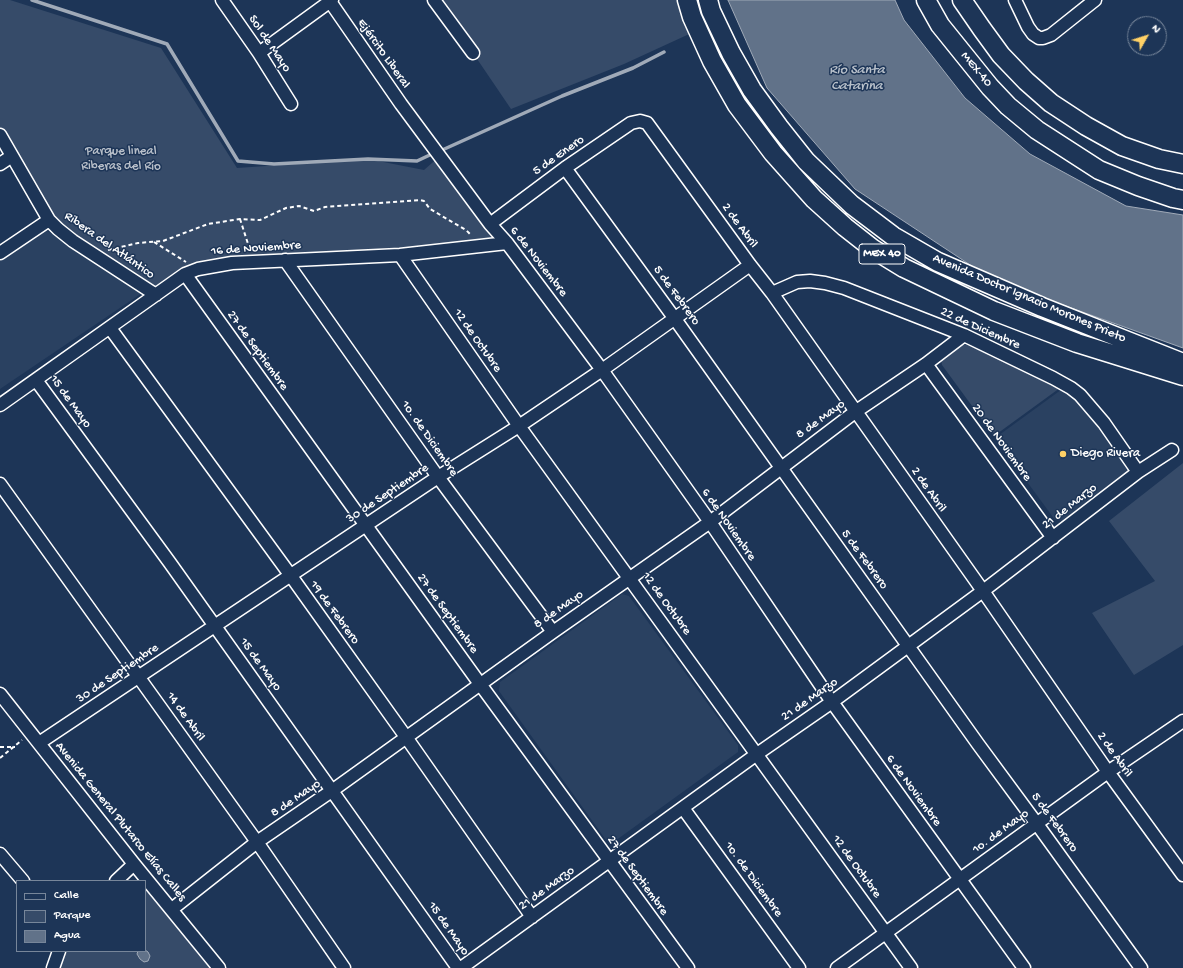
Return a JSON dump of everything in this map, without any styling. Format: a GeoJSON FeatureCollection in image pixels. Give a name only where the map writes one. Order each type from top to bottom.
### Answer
{"type":"FeatureCollection","features":[{"type":"Feature","properties":{"kind":"highway","name":"Avenida Doctor Ignacio Morones Prieto"},"geometry":{"type":"LineString","coordinates":[[687,0],[692,17],[712,61],[737,105],[773,153],[814,199],[862,240],[904,268],[994,311],[1077,343],[1183,376]]}},
{"type":"Feature","properties":{"kind":"highway","name":"Avenida Doctor Ignacio Morones Prieto"},"geometry":{"type":"LineString","coordinates":[[708,0],[711,11],[731,53],[752,90],[806,161],[852,205],[893,236],[938,262],[1042,308],[1183,363]]}},
{"type":"Feature","properties":{"kind":"highway","name":"MEX-40"},"geometry":{"type":"LineString","coordinates":[[926,0],[940,25],[990,87],[1008,106],[1037,130],[1099,170],[1138,186],[1183,200]]}},
{"type":"Feature","properties":{"kind":"highway"},"geometry":{"type":"LineString","coordinates":[[962,0],[1001,55],[1026,81],[1051,103],[1086,126],[1122,146],[1159,160],[1183,164]]}},
{"type":"Feature","properties":{"kind":"street","name":"Sol de Mayo"},"geometry":{"type":"LineString","coordinates":[[222,0],[259,53],[291,104]]}},
{"type":"Feature","properties":{"kind":"street"},"geometry":{"type":"LineString","coordinates":[[259,53],[330,0]]}},
{"type":"Feature","properties":{"kind":"street","name":"Ejército Liberal"},"geometry":{"type":"LineString","coordinates":[[330,0],[401,104]]}},
{"type":"Feature","properties":{"kind":"street"},"geometry":{"type":"LineString","coordinates":[[434,0],[473,53]]}},
{"type":"Feature","properties":{"kind":"street"},"geometry":{"type":"LineString","coordinates":[[1014,0],[1028,27],[1038,38],[1051,35],[1092,1]]}},
{"type":"Feature","properties":{"kind":"street","name":"6 de Noviembre"},"geometry":{"type":"LineString","coordinates":[[401,104],[490,224],[507,243],[602,370],[710,522],[832,702],[959,880],[1024,968]]}},
{"type":"Feature","properties":{"kind":"street","name":"5 de Enero"},"geometry":{"type":"LineString","coordinates":[[490,224],[565,168],[631,123],[640,120],[648,123]]}},
{"type":"Feature","properties":{"kind":"street","name":"2 de Abril"},"geometry":{"type":"LineString","coordinates":[[648,123],[750,265],[772,293],[983,591],[1108,772],[1183,875]]}},
{"type":"Feature","properties":{"kind":"street","name":"Ribera del Atlántico"},"geometry":{"type":"LineString","coordinates":[[0,135],[49,220],[73,241],[156,294]]}},
{"type":"Feature","properties":{"kind":"street"},"geometry":{"type":"LineString","coordinates":[[0,164],[12,156]]}},
{"type":"Feature","properties":{"kind":"street","name":"5 de Febrero"},"geometry":{"type":"LineString","coordinates":[[565,168],[675,319],[978,744],[1038,824],[1141,968]]}},
{"type":"Feature","properties":{"kind":"street"},"geometry":{"type":"LineString","coordinates":[[0,253],[49,220]]}},
{"type":"Feature","properties":{"kind":"street","name":"16 de Noviembre"},"geometry":{"type":"LineString","coordinates":[[0,405],[156,294],[185,274],[198,268],[232,263],[400,255],[507,243]]}},
{"type":"Feature","properties":{"kind":"street","name":"12 de Octubre"},"geometry":{"type":"LineString","coordinates":[[400,255],[519,426],[911,968]]}},
{"type":"Feature","properties":{"kind":"street","name":"1o. de Diciembre"},"geometry":{"type":"LineString","coordinates":[[285,260],[438,477],[552,632]]}},
{"type":"Feature","properties":{"kind":"street","name":"30 de Septiembre"},"geometry":{"type":"LineString","coordinates":[[39,743],[367,526],[438,477],[519,426],[602,370],[750,265]]}},
{"type":"Feature","properties":{"kind":"street","name":"27 de Septiembre"},"geometry":{"type":"LineString","coordinates":[[185,274],[480,684],[688,968]]}},
{"type":"Feature","properties":{"kind":"street","name":"22 de Diciembre"},"geometry":{"type":"LineString","coordinates":[[772,293],[797,282],[810,281],[844,288],[964,335],[1057,380],[1076,391],[1104,423],[1138,472]]}},
{"type":"Feature","properties":{"kind":"street","name":"19 de Febrero"},"geometry":{"type":"LineString","coordinates":[[110,328],[291,576],[532,917]]}},
{"type":"Feature","properties":{"kind":"street","name":"8 de Mayo"},"geometry":{"type":"LineString","coordinates":[[172,909],[257,842],[333,790],[552,632],[710,522],[856,412],[926,364],[964,335]]}},
{"type":"Feature","properties":{"kind":"street","name":"20 de Noviembre"},"geometry":{"type":"LineString","coordinates":[[926,364],[1053,538]]}},
{"type":"Feature","properties":{"kind":"street","name":"15 de Mayo"},"geometry":{"type":"LineString","coordinates":[[36,380],[215,626],[460,968]]}},
{"type":"Feature","properties":{"kind":"street","name":"21 de Marzo"},"geometry":{"type":"LineString","coordinates":[[460,968],[909,646],[1138,472],[1172,450]]}},
{"type":"Feature","properties":{"kind":"street","name":"14 de Abril"},"geometry":{"type":"LineString","coordinates":[[0,484],[257,842],[344,968]]}},
{"type":"Feature","properties":{"kind":"street","name":"Avenida General Plutarco Elías Calles"},"geometry":{"type":"LineString","coordinates":[[0,694],[218,968]]}},
{"type":"Feature","properties":{"kind":"street","name":"1o. de Mayo"},"geometry":{"type":"LineString","coordinates":[[837,968],[1108,772],[1183,721]]}},
{"type":"Feature","properties":{"kind":"street","name":"1o. de Diciembre"},"geometry":{"type":"LineString","coordinates":[[683,808],[799,968]]}},
{"type":"Feature","properties":{"kind":"street"},"geometry":{"type":"LineString","coordinates":[[0,854],[22,880]]}},
{"type":"Feature","properties":{"kind":"street"},"geometry":{"type":"LineString","coordinates":[[117,880],[134,864]]}},
{"type":"Feature","properties":{"kind":"street"},"geometry":{"type":"LineString","coordinates":[[53,968],[59,952]]}},
{"type":"Feature","properties":{"kind":"path"},"geometry":{"type":"LineString","coordinates":[[93,254],[138,243],[163,241],[208,224],[240,219],[260,220],[286,208],[298,206],[314,211],[325,207],[420,200],[424,201],[430,208],[466,230],[482,246]]}},
{"type":"Feature","properties":{"kind":"path"},"geometry":{"type":"LineString","coordinates":[[240,219],[253,262]]}},
{"type":"Feature","properties":{"kind":"path"},"geometry":{"type":"LineString","coordinates":[[153,242],[198,268]]}},
{"type":"Feature","properties":{"kind":"path"},"geometry":{"type":"LineString","coordinates":[[0,758],[31,733]]}},
{"type":"Feature","properties":{"kind":"path"},"geometry":{"type":"LineString","coordinates":[[0,748],[15,747]]}},
{"type":"Feature","properties":{"kind":"shaded area"},"geometry":{"type":"Polygon","coordinates":[[[46,230],[142,293],[0,389],[0,261],[46,230]]]}},
{"type":"Feature","properties":{"kind":"shaded area","name":"Diego Rivera"},"geometry":{"type":"Polygon","coordinates":[[[1065,387],[1077,396],[1131,469],[1128,476],[1063,521],[1055,520],[995,438],[1065,387]]]}},
{"type":"Feature","properties":{"kind":"shaded area"},"geometry":{"type":"Polygon","coordinates":[[[622,594],[629,596],[738,745],[738,752],[615,841],[606,840],[499,691],[500,682],[622,594]]]}},
{"type":"Feature","properties":{"kind":"green space","name":"Parque lineal Riberas del Río"},"geometry":{"type":"Polygon","coordinates":[[[0,0],[10,0],[161,48],[237,168],[368,159],[424,170],[440,156],[507,243],[210,266],[156,295],[57,229],[0,137],[0,0]]]}},
{"type":"Feature","properties":{"kind":"green space"},"geometry":{"type":"Polygon","coordinates":[[[434,0],[688,0],[698,30],[624,64],[511,109],[473,53],[434,0]]]}},
{"type":"Feature","properties":{"kind":"green space"},"geometry":{"type":"Polygon","coordinates":[[[962,345],[967,345],[1064,385],[994,436],[942,365],[941,360],[962,345]]]}},
{"type":"Feature","properties":{"kind":"green space"},"geometry":{"type":"Polygon","coordinates":[[[1183,463],[1183,645],[1134,675],[1092,613],[1155,581],[1109,521],[1183,463]]]}},
{"type":"Feature","properties":{"kind":"green space"},"geometry":{"type":"Polygon","coordinates":[[[146,884],[211,968],[58,968],[63,952],[146,952],[146,884]]]}},
{"type":"Feature","properties":{"kind":"water","name":"Río Santa Catarina"},"geometry":{"type":"Polygon","coordinates":[[[728,0],[895,0],[904,20],[965,98],[1030,154],[1126,206],[1183,215],[1183,348],[993,280],[855,189],[767,88],[728,0]]]}},
{"type":"Feature","properties":{"kind":"water"},"geometry":{"type":"Polygon","coordinates":[[[146,951],[150,956],[148,961],[144,962],[137,954],[138,952],[146,952],[146,951]]]}},
{"type":"Feature","properties":{"kind":"waterway"},"geometry":{"type":"LineString","coordinates":[[32,0],[167,44],[238,161],[274,164],[368,159],[417,161],[434,153]]}},
{"type":"Feature","properties":{"kind":"waterway"},"geometry":{"type":"LineString","coordinates":[[440,151],[562,96],[633,68],[664,52]]}},
{"type":"Feature","properties":{"kind":"place","name":"Diego Rivera"},"geometry":{"type":"Point","coordinates":[1063,454]}}]}
